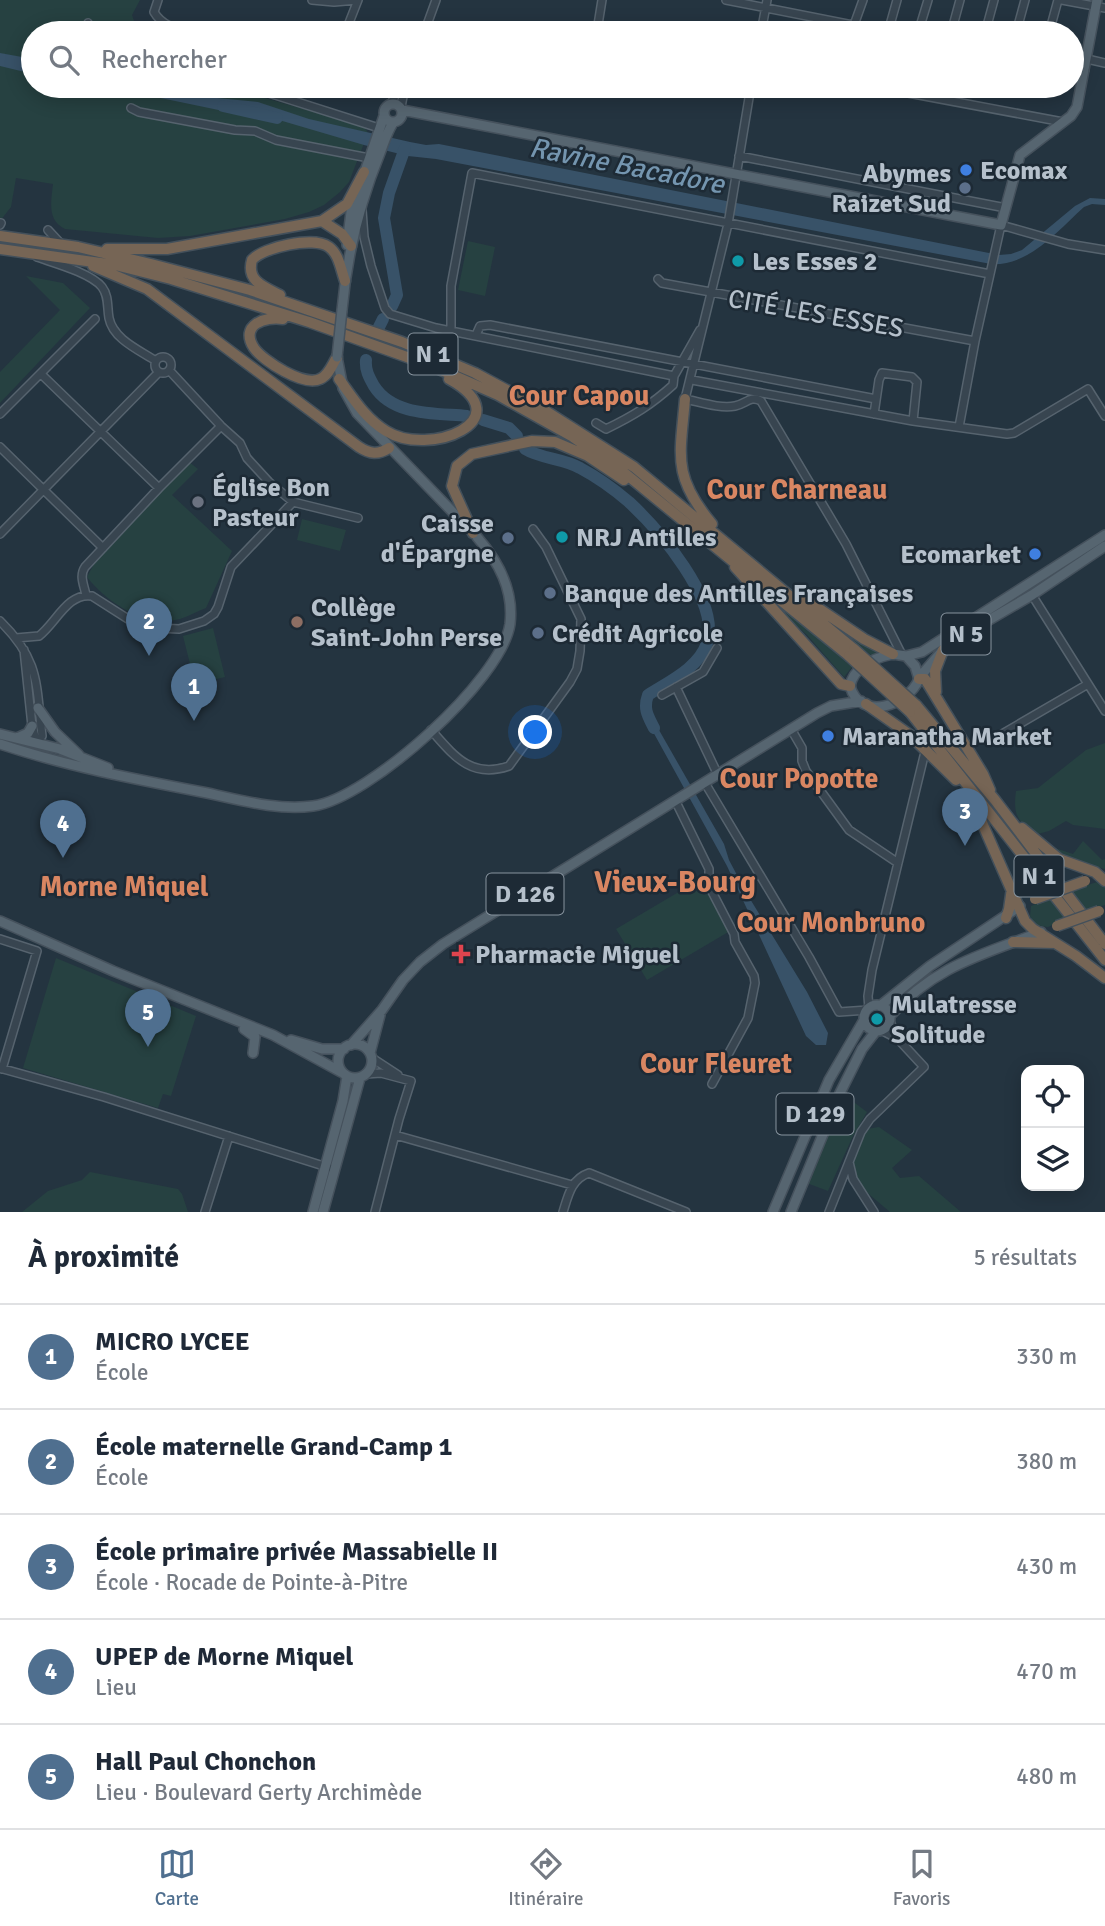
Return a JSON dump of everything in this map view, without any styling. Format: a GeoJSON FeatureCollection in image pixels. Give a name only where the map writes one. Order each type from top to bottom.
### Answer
{"type":"FeatureCollection","features":[{"type":"Feature","properties":{"kind":"highway"},"geometry":{"type":"LineString","coordinates":[[78,247],[138,251],[167,249],[321,221],[347,204],[364,172]]}},
{"type":"Feature","properties":{"kind":"highway"},"geometry":{"type":"LineString","coordinates":[[321,221],[334,227],[349,242]]}},
{"type":"Feature","properties":{"kind":"highway","name":"N 1"},"geometry":{"type":"LineString","coordinates":[[0,236],[78,247],[238,287],[318,313],[441,358],[544,410],[634,467],[743,555],[913,708],[995,800],[1105,944]]}},
{"type":"Feature","properties":{"kind":"highway"},"geometry":{"type":"LineString","coordinates":[[318,313],[257,282],[250,272],[255,256],[274,248],[320,243],[330,247],[345,281]]}},
{"type":"Feature","properties":{"kind":"highway","name":"N 1"},"geometry":{"type":"LineString","coordinates":[[0,249],[115,265],[172,279],[412,358],[498,396],[573,438],[616,466],[852,652]]}},
{"type":"Feature","properties":{"kind":"highway"},"geometry":{"type":"LineString","coordinates":[[70,258],[147,289],[369,453],[382,452],[389,448]]}},
{"type":"Feature","properties":{"kind":"highway"},"geometry":{"type":"LineString","coordinates":[[309,322],[263,318],[251,331],[253,347],[293,377],[306,381],[320,380],[326,376],[337,358]]}},
{"type":"Feature","properties":{"kind":"highway"},"geometry":{"type":"LineString","coordinates":[[340,379],[374,423],[403,439],[441,439],[468,428],[475,418],[477,406],[468,391],[412,358]]}},
{"type":"Feature","properties":{"kind":"highway"},"geometry":{"type":"LineString","coordinates":[[685,399],[679,458],[681,468],[689,491],[733,547]]}},
{"type":"Feature","properties":{"kind":"highway"},"geometry":{"type":"LineString","coordinates":[[475,535],[452,486],[457,466],[472,454],[532,441],[555,442],[569,447],[663,504]]}},
{"type":"Feature","properties":{"kind":"highway"},"geometry":{"type":"LineString","coordinates":[[706,516],[782,583]]}},
{"type":"Feature","properties":{"kind":"highway"},"geometry":{"type":"LineString","coordinates":[[716,546],[841,684],[850,688]]}},
{"type":"Feature","properties":{"kind":"highway"},"geometry":{"type":"LineString","coordinates":[[743,555],[864,639],[900,655]]}},
{"type":"Feature","properties":{"kind":"highway"},"geometry":{"type":"LineString","coordinates":[[937,696],[935,671],[943,650]]}},
{"type":"Feature","properties":{"kind":"highway"},"geometry":{"type":"LineString","coordinates":[[919,677],[925,679],[937,696],[995,800]]}},
{"type":"Feature","properties":{"kind":"highway"},"geometry":{"type":"LineString","coordinates":[[863,702],[910,736],[949,772],[978,809]]}},
{"type":"Feature","properties":{"kind":"highway","name":"N 1"},"geometry":{"type":"LineString","coordinates":[[913,708],[962,779],[1105,960]]}},
{"type":"Feature","properties":{"kind":"highway"},"geometry":{"type":"LineString","coordinates":[[949,772],[962,779]]}},
{"type":"Feature","properties":{"kind":"highway"},"geometry":{"type":"LineString","coordinates":[[989,788],[1012,819]]}},
{"type":"Feature","properties":{"kind":"highway"},"geometry":{"type":"LineString","coordinates":[[973,793],[1029,925],[1105,978]]}},
{"type":"Feature","properties":{"kind":"highway"},"geometry":{"type":"LineString","coordinates":[[1002,809],[1059,859],[1103,877]]}},
{"type":"Feature","properties":{"kind":"highway"},"geometry":{"type":"LineString","coordinates":[[1020,906],[1085,881],[1103,877]]}},
{"type":"Feature","properties":{"kind":"highway"},"geometry":{"type":"LineString","coordinates":[[1006,918],[1012,888]]}},
{"type":"Feature","properties":{"kind":"highway"},"geometry":{"type":"LineString","coordinates":[[1041,932],[1102,910]]}},
{"type":"Feature","properties":{"kind":"highway"},"geometry":{"type":"LineString","coordinates":[[1013,942],[1059,944]]}},
{"type":"Feature","properties":{"kind":"main road"},"geometry":{"type":"LineString","coordinates":[[1084,75],[1099,5]]}},
{"type":"Feature","properties":{"kind":"main road"},"geometry":{"type":"LineString","coordinates":[[0,734],[50,759],[278,806],[311,806],[326,804],[341,797],[386,770],[431,730],[485,675],[498,654],[510,624],[506,584],[496,561],[475,535],[357,413],[340,379],[337,358],[351,212],[364,172],[392,119],[415,112],[1001,225],[1020,155],[1063,122],[1077,107],[1079,98]]}},
{"type":"Feature","properties":{"kind":"main road"},"geometry":{"type":"LineString","coordinates":[[391,104],[386,108],[392,119]]}},
{"type":"Feature","properties":{"kind":"main road"},"geometry":{"type":"LineString","coordinates":[[349,242],[373,154]]}},
{"type":"Feature","properties":{"kind":"main road","name":"N 5"},"geometry":{"type":"LineString","coordinates":[[900,655],[922,652],[1105,535]]}},
{"type":"Feature","properties":{"kind":"main road","name":"N 5"},"geometry":{"type":"LineString","coordinates":[[919,677],[943,650],[1105,546]]}},
{"type":"Feature","properties":{"kind":"main road"},"geometry":{"type":"LineString","coordinates":[[900,655],[919,677],[911,692],[896,703],[880,707],[863,702],[850,688],[854,675],[863,665],[875,659],[900,655]]}},
{"type":"Feature","properties":{"kind":"main road","name":"D 126"},"geometry":{"type":"LineString","coordinates":[[348,1047],[382,1010],[403,980],[443,944],[831,706],[850,688]]}},
{"type":"Feature","properties":{"kind":"main road","name":"D 126"},"geometry":{"type":"LineString","coordinates":[[831,706],[863,702]]}},
{"type":"Feature","properties":{"kind":"main road"},"geometry":{"type":"LineString","coordinates":[[38,708],[55,732],[83,759]]}},
{"type":"Feature","properties":{"kind":"main road"},"geometry":{"type":"LineString","coordinates":[[15,743],[28,733],[32,726]]}},
{"type":"Feature","properties":{"kind":"main road"},"geometry":{"type":"LineString","coordinates":[[0,744],[15,743],[30,748],[37,743]]}},
{"type":"Feature","properties":{"kind":"main road"},"geometry":{"type":"LineString","coordinates":[[37,743],[163,784]]}},
{"type":"Feature","properties":{"kind":"main road"},"geometry":{"type":"LineString","coordinates":[[37,743],[50,759]]}},
{"type":"Feature","properties":{"kind":"main road","name":"D 129"},"geometry":{"type":"LineString","coordinates":[[773,1212],[830,1080],[870,1009],[1020,906]]}},
{"type":"Feature","properties":{"kind":"main road"},"geometry":{"type":"LineString","coordinates":[[0,921],[272,1035],[322,1049],[362,1046],[371,1056],[370,1069],[363,1076],[313,1212]]}},
{"type":"Feature","properties":{"kind":"main road","name":"D 129"},"geometry":{"type":"LineString","coordinates":[[791,1212],[840,1093],[862,1049],[878,1031],[887,1026],[890,1018],[908,998],[948,969],[974,956],[1041,932]]}},
{"type":"Feature","properties":{"kind":"main road"},"geometry":{"type":"LineString","coordinates":[[189,1002],[252,1033],[256,1040],[253,1053]]}},
{"type":"Feature","properties":{"kind":"main road"},"geometry":{"type":"LineString","coordinates":[[878,1031],[869,1029],[870,1009],[886,1010],[890,1018]]}},
{"type":"Feature","properties":{"kind":"main road","name":"D 126"},"geometry":{"type":"LineString","coordinates":[[371,1056],[382,1010]]}},
{"type":"Feature","properties":{"kind":"main road"},"geometry":{"type":"LineString","coordinates":[[272,1035],[344,1074],[363,1076]]}},
{"type":"Feature","properties":{"kind":"main road"},"geometry":{"type":"LineString","coordinates":[[323,1212],[343,1101],[344,1074],[339,1057],[348,1047]]}},
{"type":"Feature","properties":{"kind":"street"},"geometry":{"type":"LineString","coordinates":[[158,0],[154,12],[162,21]]}},
{"type":"Feature","properties":{"kind":"street"},"geometry":{"type":"LineString","coordinates":[[312,0],[358,0],[350,21]]}},
{"type":"Feature","properties":{"kind":"street"},"geometry":{"type":"LineString","coordinates":[[428,21],[436,0]]}},
{"type":"Feature","properties":{"kind":"street"},"geometry":{"type":"LineString","coordinates":[[598,21],[601,0]]}},
{"type":"Feature","properties":{"kind":"street"},"geometry":{"type":"LineString","coordinates":[[726,0],[767,4],[837,21]]}},
{"type":"Feature","properties":{"kind":"street"},"geometry":{"type":"LineString","coordinates":[[855,21],[863,0]]}},
{"type":"Feature","properties":{"kind":"street"},"geometry":{"type":"LineString","coordinates":[[893,21],[897,0]]}},
{"type":"Feature","properties":{"kind":"street"},"geometry":{"type":"LineString","coordinates":[[922,21],[928,0]]}},
{"type":"Feature","properties":{"kind":"street"},"geometry":{"type":"LineString","coordinates":[[954,21],[960,0]]}},
{"type":"Feature","properties":{"kind":"street"},"geometry":{"type":"LineString","coordinates":[[988,21],[994,0]]}},
{"type":"Feature","properties":{"kind":"street"},"geometry":{"type":"LineString","coordinates":[[1019,21],[1025,0]]}},
{"type":"Feature","properties":{"kind":"street"},"geometry":{"type":"LineString","coordinates":[[1053,21],[1060,0],[1099,5]]}},
{"type":"Feature","properties":{"kind":"street"},"geometry":{"type":"LineString","coordinates":[[1087,59],[1105,63]]}},
{"type":"Feature","properties":{"kind":"street"},"geometry":{"type":"LineString","coordinates":[[300,98],[392,119],[398,98]]}},
{"type":"Feature","properties":{"kind":"street"},"geometry":{"type":"LineString","coordinates":[[391,104],[395,98]]}},
{"type":"Feature","properties":{"kind":"street"},"geometry":{"type":"LineString","coordinates":[[685,399],[692,380],[734,193],[749,98]]}},
{"type":"Feature","properties":{"kind":"street"},"geometry":{"type":"LineString","coordinates":[[935,98],[1063,122]]}},
{"type":"Feature","properties":{"kind":"street"},"geometry":{"type":"LineString","coordinates":[[131,108],[139,112],[235,130],[255,131],[276,140],[373,154]]}},
{"type":"Feature","properties":{"kind":"street"},"geometry":{"type":"LineString","coordinates":[[739,156],[1006,208]]}},
{"type":"Feature","properties":{"kind":"street"},"geometry":{"type":"LineString","coordinates":[[451,331],[451,286],[472,173],[990,272]]}},
{"type":"Feature","properties":{"kind":"street"},"geometry":{"type":"LineString","coordinates":[[361,203],[364,237],[385,309],[399,318],[674,376]]}},
{"type":"Feature","properties":{"kind":"street"},"geometry":{"type":"LineString","coordinates":[[959,427],[1001,225],[1053,240],[1105,250]]}},
{"type":"Feature","properties":{"kind":"street"},"geometry":{"type":"LineString","coordinates":[[48,230],[61,244]]}},
{"type":"Feature","properties":{"kind":"street"},"geometry":{"type":"LineString","coordinates":[[20,251],[97,282],[108,300],[112,330],[122,340],[156,361]]}},
{"type":"Feature","properties":{"kind":"street","name":"CITÉ LES ESSES"},"geometry":{"type":"LineString","coordinates":[[658,279],[662,283],[712,294],[975,341]]}},
{"type":"Feature","properties":{"kind":"street"},"geometry":{"type":"LineString","coordinates":[[0,414],[95,320]]}},
{"type":"Feature","properties":{"kind":"street"},"geometry":{"type":"LineString","coordinates":[[596,423],[606,429],[637,415],[673,385],[680,363],[704,324]]}},
{"type":"Feature","properties":{"kind":"street"},"geometry":{"type":"LineString","coordinates":[[477,335],[480,326],[490,325],[876,400]]}},
{"type":"Feature","properties":{"kind":"street"},"geometry":{"type":"LineString","coordinates":[[159,372],[155,368],[156,361],[162,357],[169,359],[172,364],[169,370]]}},
{"type":"Feature","properties":{"kind":"street"},"geometry":{"type":"LineString","coordinates":[[0,534],[159,372],[169,370]]}},
{"type":"Feature","properties":{"kind":"street"},"geometry":{"type":"LineString","coordinates":[[169,370],[240,443],[247,458],[269,482],[293,502],[358,518]]}},
{"type":"Feature","properties":{"kind":"street","name":"CITÉ LES ESSES"},"geometry":{"type":"LineString","coordinates":[[874,414],[882,373],[915,379],[917,387],[913,421]]}},
{"type":"Feature","properties":{"kind":"street"},"geometry":{"type":"LineString","coordinates":[[41,374],[159,488]]}},
{"type":"Feature","properties":{"kind":"street"},"geometry":{"type":"LineString","coordinates":[[692,380],[913,421],[1007,435],[1088,389],[1105,416]]}},
{"type":"Feature","properties":{"kind":"street"},"geometry":{"type":"LineString","coordinates":[[673,385],[685,399],[730,406],[738,406],[750,398],[761,401],[846,544],[900,655]]}},
{"type":"Feature","properties":{"kind":"street"},"geometry":{"type":"LineString","coordinates":[[86,595],[82,572],[159,488],[221,426]]}},
{"type":"Feature","properties":{"kind":"street"},"geometry":{"type":"LineString","coordinates":[[0,447],[103,548]]}},
{"type":"Feature","properties":{"kind":"street"},"geometry":{"type":"LineString","coordinates":[[16,638],[39,636],[73,600],[86,595],[92,596],[128,619],[157,628],[179,629],[204,621],[214,614],[218,607],[232,567],[293,502]]}},
{"type":"Feature","properties":{"kind":"street"},"geometry":{"type":"LineString","coordinates":[[431,730],[460,761],[472,768],[488,770],[509,766],[577,669],[581,619],[546,547],[533,529]]}},
{"type":"Feature","properties":{"kind":"street"},"geometry":{"type":"LineString","coordinates":[[1032,595],[1105,711]]}},
{"type":"Feature","properties":{"kind":"street"},"geometry":{"type":"LineString","coordinates":[[0,621],[23,646],[33,664],[42,736],[37,743]]}},
{"type":"Feature","properties":{"kind":"street"},"geometry":{"type":"LineString","coordinates":[[23,646],[32,726],[37,743]]}},
{"type":"Feature","properties":{"kind":"street"},"geometry":{"type":"LineString","coordinates":[[662,695],[703,672],[718,648]]}},
{"type":"Feature","properties":{"kind":"street"},"geometry":{"type":"LineString","coordinates":[[1002,734],[1088,684]]}},
{"type":"Feature","properties":{"kind":"street"},"geometry":{"type":"LineString","coordinates":[[676,687],[718,775]]}},
{"type":"Feature","properties":{"kind":"street"},"geometry":{"type":"LineString","coordinates":[[791,729],[802,748],[806,771],[849,830],[898,863]]}},
{"type":"Feature","properties":{"kind":"street"},"geometry":{"type":"LineString","coordinates":[[701,785],[809,957],[838,1012],[849,1012],[870,1009],[872,970],[924,757]]}},
{"type":"Feature","properties":{"kind":"street"},"geometry":{"type":"LineString","coordinates":[[679,798],[709,869],[709,886],[754,976],[748,1018],[712,1084]]}},
{"type":"Feature","properties":{"kind":"street"},"geometry":{"type":"LineString","coordinates":[[0,939],[37,951],[1,1068],[330,1168]]}},
{"type":"Feature","properties":{"kind":"street"},"geometry":{"type":"LineString","coordinates":[[829,1212],[861,1132],[870,1119],[924,1067],[899,1040],[890,1018]]}},
{"type":"Feature","properties":{"kind":"street"},"geometry":{"type":"LineString","coordinates":[[878,1031],[899,1040]]}},
{"type":"Feature","properties":{"kind":"street"},"geometry":{"type":"LineString","coordinates":[[371,1056],[411,1081],[375,1212]]}},
{"type":"Feature","properties":{"kind":"street"},"geometry":{"type":"LineString","coordinates":[[363,1076],[381,1073],[402,1077]]}},
{"type":"Feature","properties":{"kind":"street"},"geometry":{"type":"LineString","coordinates":[[395,1135],[572,1185]]}},
{"type":"Feature","properties":{"kind":"street"},"geometry":{"type":"LineString","coordinates":[[205,1212],[229,1136]]}},
{"type":"Feature","properties":{"kind":"street"},"geometry":{"type":"LineString","coordinates":[[849,1161],[853,1179],[874,1212]]}},
{"type":"Feature","properties":{"kind":"street"},"geometry":{"type":"LineString","coordinates":[[563,1212],[572,1185],[579,1176],[589,1173],[686,1212]]}},
{"type":"Feature","properties":{"kind":"green space"},"geometry":{"type":"Polygon","coordinates":[[[0,0],[140,0],[132,15],[134,21],[21,21],[21,98],[265,98],[364,126],[368,133],[349,182],[340,192],[324,205],[285,219],[190,236],[158,238],[65,229],[53,216],[53,184],[16,178],[11,207],[0,221],[0,0]]]}},
{"type":"Feature","properties":{"kind":"green space"},"geometry":{"type":"Polygon","coordinates":[[[468,241],[495,247],[485,296],[458,290],[468,241]]]}},
{"type":"Feature","properties":{"kind":"green space"},"geometry":{"type":"Polygon","coordinates":[[[26,276],[63,283],[90,308],[0,403],[0,372],[60,310],[26,276]]]}},
{"type":"Feature","properties":{"kind":"green space"},"geometry":{"type":"Polygon","coordinates":[[[189,462],[198,469],[172,495],[232,551],[206,608],[180,619],[167,621],[141,617],[105,596],[87,577],[94,564],[189,462]]]}},
{"type":"Feature","properties":{"kind":"green space"},"geometry":{"type":"Polygon","coordinates":[[[302,519],[346,530],[340,551],[297,540],[302,519]]]}},
{"type":"Feature","properties":{"kind":"green space"},"geometry":{"type":"Polygon","coordinates":[[[777,602],[852,667],[844,677],[807,635],[773,604],[777,602]]]}},
{"type":"Feature","properties":{"kind":"green space"},"geometry":{"type":"Polygon","coordinates":[[[814,610],[884,652],[872,656],[814,610]]]}},
{"type":"Feature","properties":{"kind":"green space"},"geometry":{"type":"Polygon","coordinates":[[[213,628],[225,677],[195,684],[183,636],[213,628]]]}},
{"type":"Feature","properties":{"kind":"green space"},"geometry":{"type":"Polygon","coordinates":[[[1105,743],[1105,829],[1073,825],[1066,821],[1049,831],[1034,835],[1018,816],[1015,806],[1016,791],[1038,788],[1086,750],[1105,743]]]}},
{"type":"Feature","properties":{"kind":"green space"},"geometry":{"type":"Polygon","coordinates":[[[1083,841],[1102,860],[1105,859],[1105,869],[1063,860],[1043,844],[1073,854],[1083,841]]]}},
{"type":"Feature","properties":{"kind":"green space"},"geometry":{"type":"Polygon","coordinates":[[[699,880],[730,931],[647,980],[616,929],[699,880]]]}},
{"type":"Feature","properties":{"kind":"green space"},"geometry":{"type":"Polygon","coordinates":[[[1097,882],[1105,886],[1105,905],[1084,912],[1069,891],[1097,882]]]}},
{"type":"Feature","properties":{"kind":"green space"},"geometry":{"type":"Polygon","coordinates":[[[1052,897],[1068,918],[1048,927],[1035,925],[1030,916],[1031,906],[1052,897]]]}},
{"type":"Feature","properties":{"kind":"green space"},"geometry":{"type":"Polygon","coordinates":[[[56,958],[196,1016],[171,1096],[163,1094],[158,1108],[23,1068],[56,958]]]}},
{"type":"Feature","properties":{"kind":"green space"},"geometry":{"type":"Polygon","coordinates":[[[843,1094],[867,1112],[828,1191],[804,1182],[843,1094]]]}},
{"type":"Feature","properties":{"kind":"green space"},"geometry":{"type":"Polygon","coordinates":[[[879,1127],[912,1150],[892,1168],[900,1178],[919,1176],[961,1212],[890,1212],[864,1190],[854,1174],[851,1162],[867,1129],[879,1127]]]}},
{"type":"Feature","properties":{"kind":"green space"},"geometry":{"type":"Polygon","coordinates":[[[90,1172],[178,1189],[188,1212],[22,1212],[48,1191],[82,1180],[90,1172]]]}},
{"type":"Feature","properties":{"kind":"water"},"geometry":{"type":"Polygon","coordinates":[[[0,53],[21,57],[21,71],[0,66],[0,53]]]}},
{"type":"Feature","properties":{"kind":"water"},"geometry":{"type":"Polygon","coordinates":[[[161,98],[217,98],[258,102],[309,119],[410,142],[439,144],[999,255],[1022,250],[1075,206],[1090,198],[1105,199],[1105,205],[1092,204],[1084,207],[1030,253],[1005,263],[991,264],[436,159],[408,156],[238,109],[233,113],[161,98]]]}},
{"type":"Feature","properties":{"kind":"water"},"geometry":{"type":"Polygon","coordinates":[[[646,713],[651,716],[724,844],[729,860],[747,894],[807,992],[828,1033],[826,1045],[816,1045],[806,1036],[727,866],[646,719],[646,713]]]}},
{"type":"Feature","properties":{"kind":"waterway","name":"Ravine Bacadore"},"geometry":{"type":"LineString","coordinates":[[223,106],[277,118]]}},
{"type":"Feature","properties":{"kind":"waterway"},"geometry":{"type":"LineString","coordinates":[[392,306],[397,295],[384,218],[389,193],[405,148]]}},
{"type":"Feature","properties":{"kind":"waterway"},"geometry":{"type":"LineString","coordinates":[[379,327],[383,319]]}},
{"type":"Feature","properties":{"kind":"waterway"},"geometry":{"type":"LineString","coordinates":[[366,360],[374,386],[392,403],[416,411],[467,416]]}},
{"type":"Feature","properties":{"kind":"waterway"},"geometry":{"type":"LineString","coordinates":[[483,420],[509,428],[517,436]]}},
{"type":"Feature","properties":{"kind":"waterway"},"geometry":{"type":"LineString","coordinates":[[525,449],[573,465],[624,497],[670,547],[696,587],[705,607],[709,626],[707,643],[690,667],[648,695],[646,708],[654,728]]}},
{"type":"Feature","properties":{"kind":"place","name":"Ecomax"},"geometry":{"type":"Point","coordinates":[966,170]}},
{"type":"Feature","properties":{"kind":"place","name":"Abymes Raizet Sud"},"geometry":{"type":"Point","coordinates":[965,188]}},
{"type":"Feature","properties":{"kind":"place","name":"Les Esses 2"},"geometry":{"type":"Point","coordinates":[738,261]}},
{"type":"Feature","properties":{"kind":"place","name":"Église Bon Pasteur"},"geometry":{"type":"Point","coordinates":[198,502]}},
{"type":"Feature","properties":{"kind":"place","name":"NRJ Antilles"},"geometry":{"type":"Point","coordinates":[562,537]}},
{"type":"Feature","properties":{"kind":"place","name":"Caisse d'Épargne"},"geometry":{"type":"Point","coordinates":[508,538]}},
{"type":"Feature","properties":{"kind":"place","name":"Ecomarket"},"geometry":{"type":"Point","coordinates":[1035,554]}},
{"type":"Feature","properties":{"kind":"place","name":"Banque des Antilles Françaises"},"geometry":{"type":"Point","coordinates":[550,593]}},
{"type":"Feature","properties":{"kind":"place","name":"Collège Saint-John Perse"},"geometry":{"type":"Point","coordinates":[297,622]}},
{"type":"Feature","properties":{"kind":"place","name":"Crédit Agricole"},"geometry":{"type":"Point","coordinates":[538,633]}},
{"type":"Feature","properties":{"kind":"place","name":"École maternelle Grand-Camp 1"},"geometry":{"type":"Point","coordinates":[149,656]}},
{"type":"Feature","properties":{"kind":"place","name":"MICRO LYCEE"},"geometry":{"type":"Point","coordinates":[194,721]}},
{"type":"Feature","properties":{"kind":"place","name":"Maranatha Market"},"geometry":{"type":"Point","coordinates":[828,736]}},
{"type":"Feature","properties":{"kind":"place","name":"École primaire privée Massabielle II"},"geometry":{"type":"Point","coordinates":[965,846]}},
{"type":"Feature","properties":{"kind":"place","name":"UPEP de Morne Miquel"},"geometry":{"type":"Point","coordinates":[63,858]}},
{"type":"Feature","properties":{"kind":"place","name":"Pharmacie Miguel"},"geometry":{"type":"Point","coordinates":[461,954]}},
{"type":"Feature","properties":{"kind":"place","name":"Mulatresse Solitude"},"geometry":{"type":"Point","coordinates":[877,1019]}},
{"type":"Feature","properties":{"kind":"place","name":"Hall Paul Chonchon"},"geometry":{"type":"Point","coordinates":[148,1047]}},
{"type":"Feature","properties":{"kind":"district","name":"Cour Capou"},"geometry":{"type":"Point","coordinates":[579,395]}},
{"type":"Feature","properties":{"kind":"district","name":"Cour Charneau"},"geometry":{"type":"Point","coordinates":[797,489]}},
{"type":"Feature","properties":{"kind":"district","name":"Cour Popotte"},"geometry":{"type":"Point","coordinates":[799,778]}},
{"type":"Feature","properties":{"kind":"district","name":"Vieux-Bourg"},"geometry":{"type":"Point","coordinates":[675,882]}},
{"type":"Feature","properties":{"kind":"district","name":"Morne Miquel"},"geometry":{"type":"Point","coordinates":[124,886]}},
{"type":"Feature","properties":{"kind":"district","name":"Cour Monbruno"},"geometry":{"type":"Point","coordinates":[831,922]}},
{"type":"Feature","properties":{"kind":"district","name":"Cour Fleuret"},"geometry":{"type":"Point","coordinates":[716,1063]}}]}
